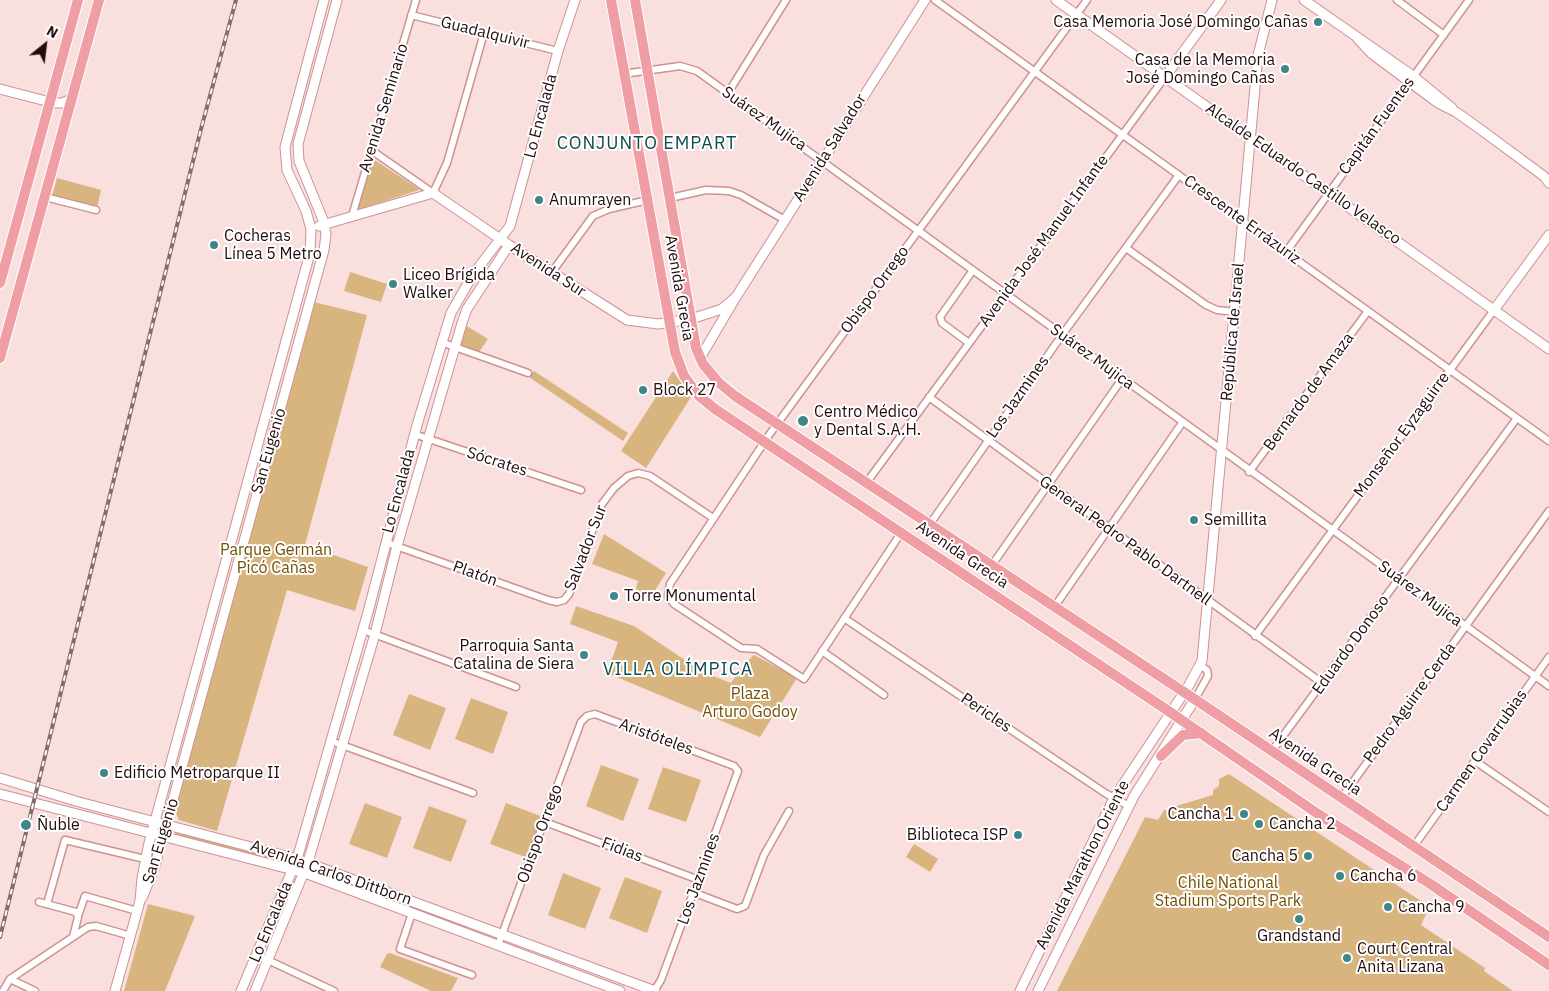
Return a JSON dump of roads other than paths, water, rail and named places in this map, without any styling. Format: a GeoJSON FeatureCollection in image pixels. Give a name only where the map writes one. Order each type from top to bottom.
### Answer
{"type":"FeatureCollection","features":[{"type":"Feature","properties":{"kind":"main road"},"geometry":{"type":"LineString","coordinates":[[0,284],[78,0]]}},
{"type":"Feature","properties":{"kind":"main road"},"geometry":{"type":"LineString","coordinates":[[0,358],[99,0]]}},
{"type":"Feature","properties":{"kind":"main road","name":"San Eugenio"},"geometry":{"type":"LineString","coordinates":[[115,991],[140,900],[145,859],[312,248],[311,229],[306,212],[287,170],[285,158],[286,136],[324,0]]}},
{"type":"Feature","properties":{"kind":"main road","name":"San Eugenio"},"geometry":{"type":"LineString","coordinates":[[140,900],[153,874],[325,244],[324,225],[300,163],[298,150],[301,129],[337,0]]}},
{"type":"Feature","properties":{"kind":"main road","name":"Lo Encalada"},"geometry":{"type":"LineString","coordinates":[[241,991],[283,896],[297,859],[363,630],[414,434],[441,342],[461,292],[500,239],[512,218],[558,51],[575,0]]}},
{"type":"Feature","properties":{"kind":"main road","name":"Avenida Grecia"},"geometry":{"type":"LineString","coordinates":[[610,0],[678,364],[691,387],[709,405],[1170,712],[1318,814],[1429,883],[1549,966]]}},
{"type":"Feature","properties":{"kind":"main road","name":"Avenida Grecia"},"geometry":{"type":"LineString","coordinates":[[635,0],[691,318],[700,358],[708,371],[724,387],[777,423],[1195,699],[1549,937]]}},
{"type":"Feature","properties":{"kind":"main road","name":"Avenida Salvador"},"geometry":{"type":"LineString","coordinates":[[700,358],[784,220],[925,0]]}},
{"type":"Feature","properties":{"kind":"main road","name":"Alcalde Eduardo Castillo Velasco"},"geometry":{"type":"LineString","coordinates":[[1056,0],[1549,349]]}},
{"type":"Feature","properties":{"kind":"main road","name":"Avenida José Manuel Infante"},"geometry":{"type":"LineString","coordinates":[[1165,77],[1221,0]]}},
{"type":"Feature","properties":{"kind":"main road","name":"República de Israel"},"geometry":{"type":"LineString","coordinates":[[1184,692],[1200,666],[1208,602],[1259,47],[1272,0]]}},
{"type":"Feature","properties":{"kind":"main road"},"geometry":{"type":"LineString","coordinates":[[1304,0],[1358,39],[1365,48],[1444,99],[1456,112],[1548,179]]}},
{"type":"Feature","properties":{"kind":"main road"},"geometry":{"type":"LineString","coordinates":[[301,83],[312,87]]}},
{"type":"Feature","properties":{"kind":"main road"},"geometry":{"type":"LineString","coordinates":[[0,89],[50,102],[62,103],[71,99]]}},
{"type":"Feature","properties":{"kind":"main road"},"geometry":{"type":"LineString","coordinates":[[311,229],[433,193]]}},
{"type":"Feature","properties":{"kind":"main road","name":"Avenida Sur"},"geometry":{"type":"LineString","coordinates":[[433,193],[509,245],[627,320],[641,323],[671,322]]}},
{"type":"Feature","properties":{"kind":"main road","name":"Monseñor Eyzaguirre"},"geometry":{"type":"LineString","coordinates":[[1494,310],[1549,235]]}},
{"type":"Feature","properties":{"kind":"main road","name":"Lo Encalada"},"geometry":{"type":"LineString","coordinates":[[255,991],[305,873],[375,634],[397,546],[467,309],[509,245]]}},
{"type":"Feature","properties":{"kind":"main road"},"geometry":{"type":"LineString","coordinates":[[306,271],[315,273],[316,280]]}},
{"type":"Feature","properties":{"kind":"main road","name":"Avenida Salvador"},"geometry":{"type":"LineString","coordinates":[[671,322],[722,309],[736,297]]}},
{"type":"Feature","properties":{"kind":"main road"},"geometry":{"type":"LineString","coordinates":[[240,510],[245,516],[252,513]]}},
{"type":"Feature","properties":{"kind":"main road"},"geometry":{"type":"LineString","coordinates":[[234,530],[241,528],[246,533]]}},
{"type":"Feature","properties":{"kind":"main road","name":"Avenida Marathon Oriente"},"geometry":{"type":"LineString","coordinates":[[1020,991],[1114,798],[1184,692]]}},
{"type":"Feature","properties":{"kind":"main road","name":"Avenida Marathon Oriente"},"geometry":{"type":"LineString","coordinates":[[1038,991],[1129,806],[1195,699]]}},
{"type":"Feature","properties":{"kind":"main road"},"geometry":{"type":"LineString","coordinates":[[1161,756],[1183,735],[1201,734]]}},
{"type":"Feature","properties":{"kind":"main road","name":"Avenida Carlos Dittborn"},"geometry":{"type":"LineString","coordinates":[[0,778],[61,797],[308,862],[654,991]]}},
{"type":"Feature","properties":{"kind":"main road"},"geometry":{"type":"LineString","coordinates":[[1126,778],[1140,786]]}},
{"type":"Feature","properties":{"kind":"main road","name":"Avenida Carlos Dittborn"},"geometry":{"type":"LineString","coordinates":[[0,794],[305,873],[620,991]]}},
{"type":"Feature","properties":{"kind":"main road"},"geometry":{"type":"LineString","coordinates":[[305,831],[317,834]]}},
{"type":"Feature","properties":{"kind":"main road"},"geometry":{"type":"LineString","coordinates":[[283,896],[294,900]]}},
{"type":"Feature","properties":{"kind":"street","name":"Avenida Seminario"},"geometry":{"type":"LineString","coordinates":[[352,216],[416,0]]}},
{"type":"Feature","properties":{"kind":"street"},"geometry":{"type":"LineString","coordinates":[[728,93],[786,0]]}},
{"type":"Feature","properties":{"kind":"street","name":"Crescente Errázuriz"},"geometry":{"type":"LineString","coordinates":[[935,0],[1549,441]]}},
{"type":"Feature","properties":{"kind":"street","name":"Obispo Orrego"},"geometry":{"type":"LineString","coordinates":[[822,651],[804,679],[757,649],[741,648],[670,600],[667,593],[670,584],[712,518],[777,423],[1087,0]]}},
{"type":"Feature","properties":{"kind":"street"},"geometry":{"type":"LineString","coordinates":[[1397,0],[1444,35]]}},
{"type":"Feature","properties":{"kind":"street","name":"Capitán Fuentes"},"geometry":{"type":"LineString","coordinates":[[1286,252],[1470,0]]}},
{"type":"Feature","properties":{"kind":"street","name":"Guadalquivir"},"geometry":{"type":"LineString","coordinates":[[411,15],[558,51]]}},
{"type":"Feature","properties":{"kind":"street"},"geometry":{"type":"LineString","coordinates":[[433,193],[447,163],[484,33]]}},
{"type":"Feature","properties":{"kind":"street","name":"Suárez Mujica"},"geometry":{"type":"LineString","coordinates":[[623,74],[676,66],[689,67],[919,230],[1222,452],[1549,686]]}},
{"type":"Feature","properties":{"kind":"street","name":"Avenida José Manuel Infante"},"geometry":{"type":"LineString","coordinates":[[867,482],[1165,77]]}},
{"type":"Feature","properties":{"kind":"street","name":"Avenida Sur"},"geometry":{"type":"LineString","coordinates":[[371,150],[433,193]]}},
{"type":"Feature","properties":{"kind":"street","name":"Los Jazmines"},"geometry":{"type":"LineString","coordinates":[[930,524],[1062,335],[1179,175]]}},
{"type":"Feature","properties":{"kind":"street"},"geometry":{"type":"LineString","coordinates":[[670,198],[706,190],[729,191],[741,195],[784,220]]}},
{"type":"Feature","properties":{"kind":"street"},"geometry":{"type":"LineString","coordinates":[[45,197],[96,210]]}},
{"type":"Feature","properties":{"kind":"street"},"geometry":{"type":"LineString","coordinates":[[552,272],[593,216],[609,209],[648,200]]}},
{"type":"Feature","properties":{"kind":"street"},"geometry":{"type":"LineString","coordinates":[[1126,248],[1206,305],[1217,310],[1235,312]]}},
{"type":"Feature","properties":{"kind":"street"},"geometry":{"type":"LineString","coordinates":[[968,343],[942,323],[940,317],[973,270]]}},
{"type":"Feature","properties":{"kind":"street","name":"Monseñor Eyzaguirre"},"geometry":{"type":"LineString","coordinates":[[1255,636],[1494,310]]}},
{"type":"Feature","properties":{"kind":"street","name":"Bernardo de Amaza"},"geometry":{"type":"LineString","coordinates":[[1250,472],[1368,311]]}},
{"type":"Feature","properties":{"kind":"street"},"geometry":{"type":"LineString","coordinates":[[441,342],[528,373]]}},
{"type":"Feature","properties":{"kind":"street"},"geometry":{"type":"LineString","coordinates":[[992,565],[1122,379]]}},
{"type":"Feature","properties":{"kind":"street","name":"General Pedro Pablo Dartnell"},"geometry":{"type":"LineString","coordinates":[[929,397],[1322,684]]}},
{"type":"Feature","properties":{"kind":"street","name":"Eduardo Donoso"},"geometry":{"type":"LineString","coordinates":[[1272,751],[1517,418]]}},
{"type":"Feature","properties":{"kind":"street"},"geometry":{"type":"LineString","coordinates":[[1055,606],[1182,423]]}},
{"type":"Feature","properties":{"kind":"street","name":"Sócrates"},"geometry":{"type":"LineString","coordinates":[[414,434],[581,490]]}},
{"type":"Feature","properties":{"kind":"street","name":"Salvador Sur"},"geometry":{"type":"LineString","coordinates":[[564,600],[569,594],[600,507],[609,493],[628,476],[638,473],[646,474],[712,518]]}},
{"type":"Feature","properties":{"kind":"street","name":"Pedro Aguirre Cerda"},"geometry":{"type":"LineString","coordinates":[[1342,798],[1549,511]]}},
{"type":"Feature","properties":{"kind":"street"},"geometry":{"type":"LineString","coordinates":[[884,694],[822,651],[901,532]]}},
{"type":"Feature","properties":{"kind":"street","name":"Platón"},"geometry":{"type":"LineString","coordinates":[[385,542],[548,600],[564,600]]}},
{"type":"Feature","properties":{"kind":"street","name":"Pericles"},"geometry":{"type":"LineString","coordinates":[[844,618],[1114,798],[1129,806]]}},
{"type":"Feature","properties":{"kind":"street"},"geometry":{"type":"LineString","coordinates":[[363,630],[516,687]]}},
{"type":"Feature","properties":{"kind":"street","name":"Carmen Covarrubias"},"geometry":{"type":"LineString","coordinates":[[1414,846],[1549,657]]}},
{"type":"Feature","properties":{"kind":"street","name":"República de Israel"},"geometry":{"type":"LineString","coordinates":[[1195,699],[1208,676],[1207,670],[1200,666]]}},
{"type":"Feature","properties":{"kind":"street","name":"Aristóteles"},"geometry":{"type":"LineString","coordinates":[[581,722],[587,716],[595,714],[734,766]]}},
{"type":"Feature","properties":{"kind":"street","name":"Obispo Orrego"},"geometry":{"type":"LineString","coordinates":[[498,945],[581,722]]}},
{"type":"Feature","properties":{"kind":"street"},"geometry":{"type":"LineString","coordinates":[[331,742],[473,793]]}},
{"type":"Feature","properties":{"kind":"street"},"geometry":{"type":"LineString","coordinates":[[1475,761],[1549,812]]}},
{"type":"Feature","properties":{"kind":"street","name":"Los Jazmines"},"geometry":{"type":"LineString","coordinates":[[654,991],[661,980],[738,774],[738,770],[734,766]]}},
{"type":"Feature","properties":{"kind":"street"},"geometry":{"type":"LineString","coordinates":[[694,893],[737,909],[745,906],[764,855],[789,811]]}},
{"type":"Feature","properties":{"kind":"street","name":"Fidias"},"geometry":{"type":"LineString","coordinates":[[545,822],[699,880]]}},
{"type":"Feature","properties":{"kind":"street"},"geometry":{"type":"LineString","coordinates":[[47,904],[65,840],[145,859]]}},
{"type":"Feature","properties":{"kind":"street"},"geometry":{"type":"LineString","coordinates":[[73,937],[85,896],[137,911]]}},
{"type":"Feature","properties":{"kind":"street"},"geometry":{"type":"LineString","coordinates":[[39,902],[74,911],[78,916]]}},
{"type":"Feature","properties":{"kind":"street"},"geometry":{"type":"LineString","coordinates":[[412,913],[400,949],[472,975]]}},
{"type":"Feature","properties":{"kind":"street"},"geometry":{"type":"LineString","coordinates":[[3,991],[10,979],[88,927],[96,926],[131,936]]}},
{"type":"Feature","properties":{"kind":"street"},"geometry":{"type":"LineString","coordinates":[[257,955],[322,989],[334,991]]}},
{"type":"Feature","properties":{"kind":"street"},"geometry":{"type":"LineString","coordinates":[[10,979],[35,991]]}},
{"type":"Feature","properties":{"kind":"railway"},"geometry":{"type":"LineString","coordinates":[[0,937],[201,129],[236,0]]}},
{"type":"Feature","properties":{"kind":"place","name":"Casa Memoria José Domingo Cañas"},"geometry":{"type":"Point","coordinates":[1318,22]}},
{"type":"Feature","properties":{"kind":"place","name":"Casa de la Memoria José Domingo Cañas"},"geometry":{"type":"Point","coordinates":[1285,69]}},
{"type":"Feature","properties":{"kind":"place","name":"Anumrayen"},"geometry":{"type":"Point","coordinates":[539,200]}},
{"type":"Feature","properties":{"kind":"place","name":"Cocheras Línea 5 Metro"},"geometry":{"type":"Point","coordinates":[214,245]}},
{"type":"Feature","properties":{"kind":"place","name":"Liceo Brígida Walker"},"geometry":{"type":"Point","coordinates":[393,284]}},
{"type":"Feature","properties":{"kind":"place","name":"Block 27"},"geometry":{"type":"Point","coordinates":[643,390]}},
{"type":"Feature","properties":{"kind":"place","name":"Centro Médico y Dental S.A.H."},"geometry":{"type":"Point","coordinates":[803,421]}},
{"type":"Feature","properties":{"kind":"place","name":"Semillita"},"geometry":{"type":"Point","coordinates":[1194,520]}},
{"type":"Feature","properties":{"kind":"place","name":"Torre Monumental"},"geometry":{"type":"Point","coordinates":[614,596]}},
{"type":"Feature","properties":{"kind":"place","name":"Parroquia Santa Catalina de Siera"},"geometry":{"type":"Point","coordinates":[584,655]}},
{"type":"Feature","properties":{"kind":"place","name":"Edificio Metroparque II"},"geometry":{"type":"Point","coordinates":[104,773]}},
{"type":"Feature","properties":{"kind":"place","name":"Cancha 1"},"geometry":{"type":"Point","coordinates":[1244,814]}},
{"type":"Feature","properties":{"kind":"place","name":"Cancha 2"},"geometry":{"type":"Point","coordinates":[1259,824]}},
{"type":"Feature","properties":{"kind":"place","name":"Ñuble"},"geometry":{"type":"Point","coordinates":[26,825]}},
{"type":"Feature","properties":{"kind":"place","name":"Biblioteca ISP"},"geometry":{"type":"Point","coordinates":[1018,835]}},
{"type":"Feature","properties":{"kind":"place","name":"Cancha 5"},"geometry":{"type":"Point","coordinates":[1308,856]}},
{"type":"Feature","properties":{"kind":"place","name":"Cancha 6"},"geometry":{"type":"Point","coordinates":[1340,876]}},
{"type":"Feature","properties":{"kind":"place","name":"Cancha 9"},"geometry":{"type":"Point","coordinates":[1388,907]}},
{"type":"Feature","properties":{"kind":"place","name":"Grandstand"},"geometry":{"type":"Point","coordinates":[1299,919]}},
{"type":"Feature","properties":{"kind":"place","name":"Court Central Anita Lizana"},"geometry":{"type":"Point","coordinates":[1347,958]}},
{"type":"Feature","properties":{"kind":"district","name":"CONJUNTO EMPART"},"geometry":{"type":"Point","coordinates":[647,144]}},
{"type":"Feature","properties":{"kind":"district","name":"VILLA OLÍMPICA"},"geometry":{"type":"Point","coordinates":[678,670]}},
{"type":"Feature","properties":{"kind":"park label","name":"Parque Germán Picó Cañas"},"geometry":{"type":"Point","coordinates":[276,559]}},
{"type":"Feature","properties":{"kind":"park label","name":"Plaza Arturo Godoy"},"geometry":{"type":"Point","coordinates":[750,703]}},
{"type":"Feature","properties":{"kind":"park label","name":"Chile National Stadium Sports Park"},"geometry":{"type":"Point","coordinates":[1228,892]}}]}
